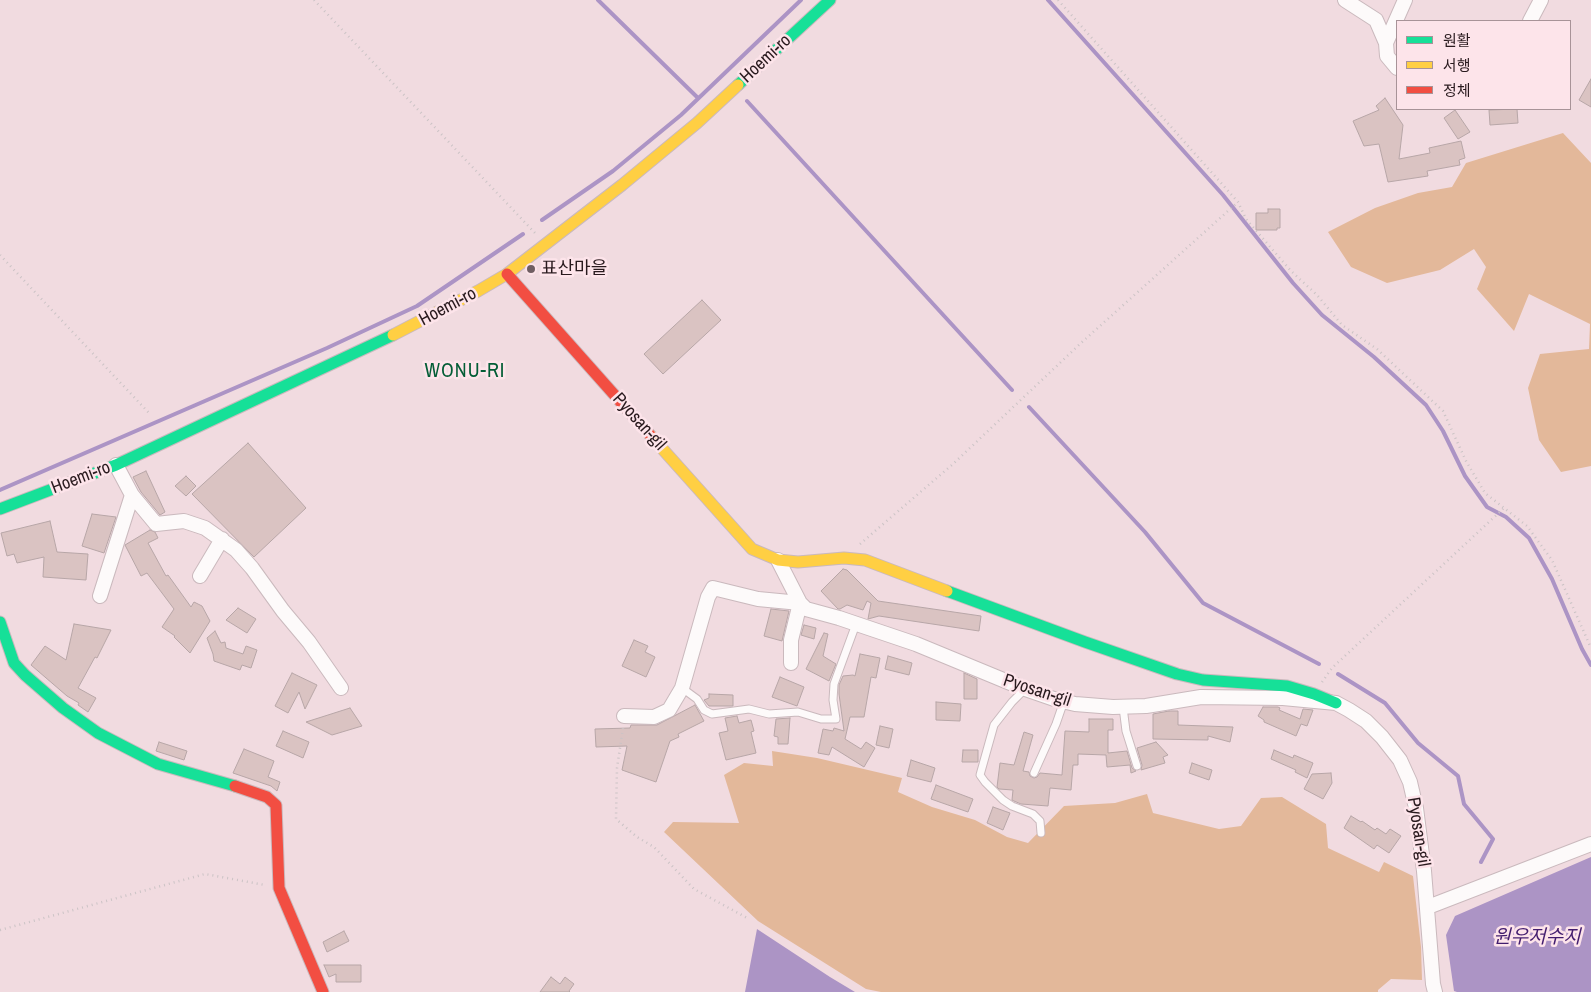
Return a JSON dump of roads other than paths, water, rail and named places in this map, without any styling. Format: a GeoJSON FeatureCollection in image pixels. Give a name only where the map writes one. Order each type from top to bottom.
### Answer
{"type":"FeatureCollection","features":[{"type":"Feature","properties":{"kind":"street","name":"Hoemi-ro"},"geometry":{"type":"LineString","coordinates":[[0,508],[116,465],[391,336],[507,274],[697,124],[830,0]]}},
{"type":"Feature","properties":{"kind":"street"},"geometry":{"type":"LineString","coordinates":[[1345,0],[1376,20],[1386,42],[1388,56],[1396,67]]}},
{"type":"Feature","properties":{"kind":"street"},"geometry":{"type":"LineString","coordinates":[[1386,42],[1405,0]]}},
{"type":"Feature","properties":{"kind":"street"},"geometry":{"type":"LineString","coordinates":[[1531,20],[1541,0]]}},
{"type":"Feature","properties":{"kind":"street","name":"Pyosan-gil"},"geometry":{"type":"LineString","coordinates":[[507,274],[752,549],[778,560],[798,562],[844,558],[865,560],[1177,674],[1211,680],[1286,686],[1336,703],[1366,721],[1382,737],[1400,760],[1410,782],[1416,808],[1428,907],[1435,992]]}},
{"type":"Feature","properties":{"kind":"street"},"geometry":{"type":"LineString","coordinates":[[116,465],[132,495],[156,524],[184,521],[205,528],[236,550],[309,642],[341,688]]}},
{"type":"Feature","properties":{"kind":"street"},"geometry":{"type":"LineString","coordinates":[[100,596],[132,495]]}},
{"type":"Feature","properties":{"kind":"street"},"geometry":{"type":"LineString","coordinates":[[200,576],[222,539]]}},
{"type":"Feature","properties":{"kind":"street"},"geometry":{"type":"LineString","coordinates":[[778,560],[800,603],[791,640],[792,664]]}},
{"type":"Feature","properties":{"kind":"street"},"geometry":{"type":"LineString","coordinates":[[624,716],[654,716],[669,710],[682,688],[708,597],[713,588],[758,599],[800,603]]}},
{"type":"Feature","properties":{"kind":"street","name":"Pyosan-gil"},"geometry":{"type":"LineString","coordinates":[[800,603],[806,609],[916,644],[1024,689],[1074,704],[1124,707],[1146,706],[1201,697],[1230,696],[1336,703]]}},
{"type":"Feature","properties":{"kind":"street"},"geometry":{"type":"LineString","coordinates":[[0,622],[14,663],[63,708],[98,732],[158,764],[243,788],[268,797],[276,805],[278,888],[324,992]]}},
{"type":"Feature","properties":{"kind":"street"},"geometry":{"type":"LineString","coordinates":[[1428,907],[1591,844]]}},
{"type":"Feature","properties":{"kind":"lane"},"geometry":{"type":"LineString","coordinates":[[682,688],[697,699],[704,710],[712,714],[749,709],[768,714],[798,712],[821,718],[836,719],[833,700],[834,684],[856,624]]}},
{"type":"Feature","properties":{"kind":"lane"},"geometry":{"type":"LineString","coordinates":[[1024,689],[994,724],[980,775],[1003,800],[1012,806],[1033,814],[1040,821],[1041,833]]}},
{"type":"Feature","properties":{"kind":"lane"},"geometry":{"type":"LineString","coordinates":[[1034,773],[1064,701]]}},
{"type":"Feature","properties":{"kind":"lane"},"geometry":{"type":"LineString","coordinates":[[1124,707],[1126,731],[1137,766]]}},
{"type":"Feature","properties":{"kind":"water","name":"원우저수지"},"geometry":{"type":"Polygon","coordinates":[[[1591,857],[1591,992],[1454,991],[1446,935],[1455,916],[1591,857]]]}},
{"type":"Feature","properties":{"kind":"water"},"geometry":{"type":"Polygon","coordinates":[[[757,929],[830,977],[855,992],[745,992],[757,929]]]}},
{"type":"Feature","properties":{"kind":"waterway"},"geometry":{"type":"LineString","coordinates":[[598,0],[698,98]]}},
{"type":"Feature","properties":{"kind":"waterway"},"geometry":{"type":"LineString","coordinates":[[542,220],[613,171],[681,115],[801,0]]}},
{"type":"Feature","properties":{"kind":"waterway"},"geometry":{"type":"LineString","coordinates":[[1048,0],[1223,195],[1293,283],[1322,315],[1374,357],[1426,405],[1443,431],[1465,476],[1487,507],[1506,517],[1529,538],[1552,579],[1582,649],[1591,665]]}},
{"type":"Feature","properties":{"kind":"waterway"},"geometry":{"type":"LineString","coordinates":[[747,101],[1012,390]]}},
{"type":"Feature","properties":{"kind":"waterway"},"geometry":{"type":"LineString","coordinates":[[0,490],[327,348],[417,306],[523,234]]}},
{"type":"Feature","properties":{"kind":"waterway"},"geometry":{"type":"LineString","coordinates":[[1029,407],[1145,532],[1203,603],[1319,664]]}},
{"type":"Feature","properties":{"kind":"waterway"},"geometry":{"type":"LineString","coordinates":[[1338,674],[1385,703],[1418,743],[1458,776],[1464,804],[1493,839],[1481,862]]}},
{"type":"Feature","properties":{"kind":"place","name":"표산마을"},"geometry":{"type":"Point","coordinates":[531,269]}},
{"type":"Feature","properties":{"kind":"district","name":"WONU-RI"},"geometry":{"type":"Point","coordinates":[465,372]}}]}
